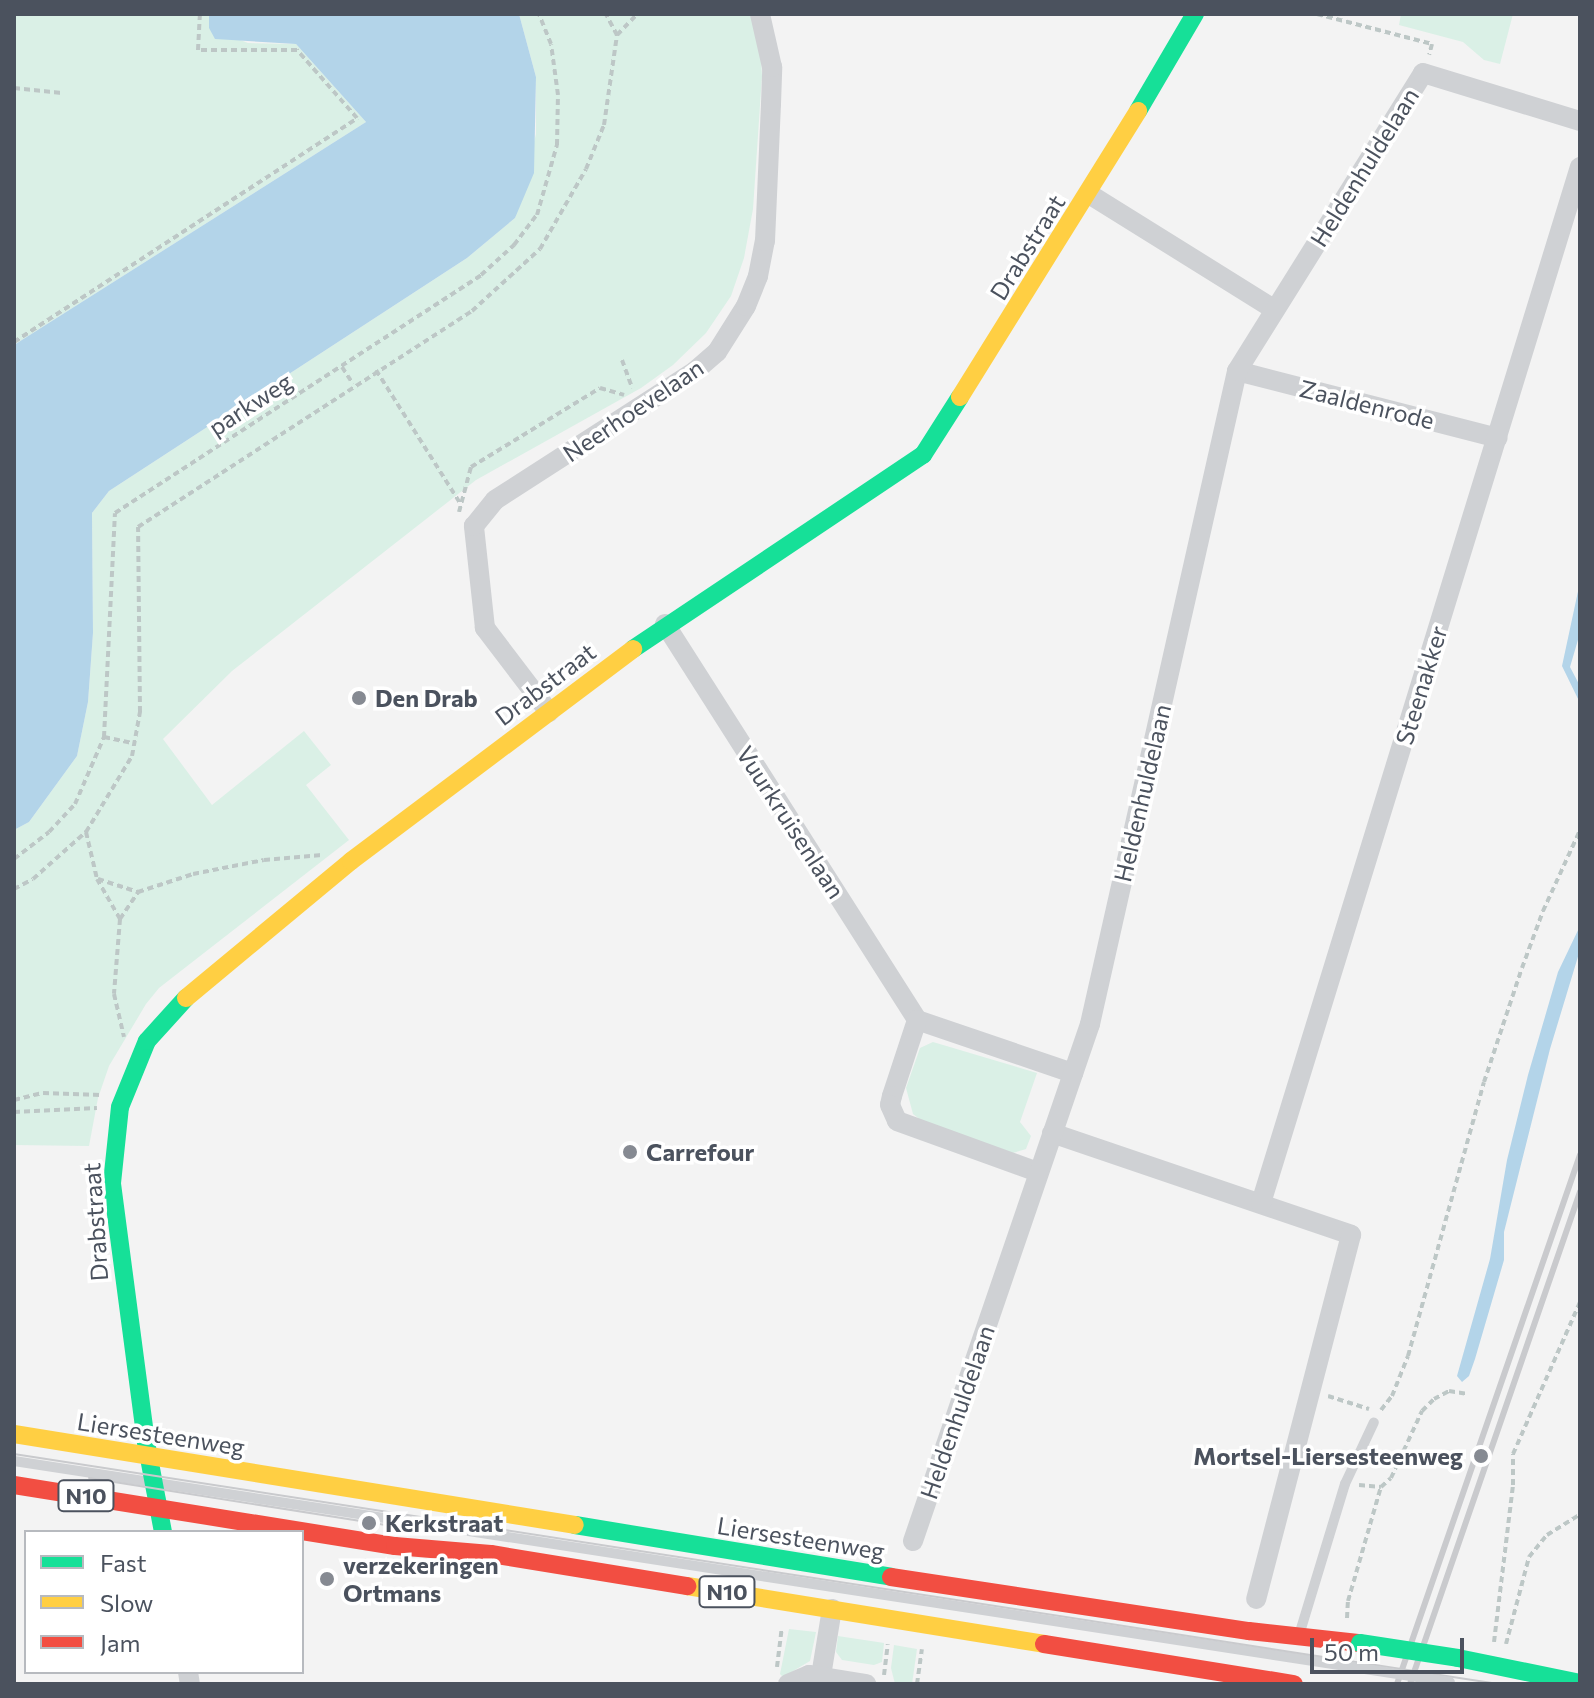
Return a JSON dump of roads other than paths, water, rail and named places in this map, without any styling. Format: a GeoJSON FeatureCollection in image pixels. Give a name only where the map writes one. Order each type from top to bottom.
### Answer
{"type":"FeatureCollection","features":[{"type":"Feature","properties":{"kind":"main road","name":"Drabstraat"},"geometry":{"type":"LineString","coordinates":[[149,1456],[113,1207],[115,1133],[126,1088],[147,1041],[176,1006],[351,861],[665,624],[923,455],[1089,194],[1195,14]]}},
{"type":"Feature","properties":{"kind":"main road","name":"Liersesteenweg"},"geometry":{"type":"LineString","coordinates":[[14,1434],[886,1576],[1458,1658],[1580,1683]]}},
{"type":"Feature","properties":{"kind":"main road"},"geometry":{"type":"LineString","coordinates":[[149,1456],[163,1530]]}},
{"type":"Feature","properties":{"kind":"main road","name":"N10"},"geometry":{"type":"LineString","coordinates":[[14,1485],[298,1530]]}},
{"type":"Feature","properties":{"kind":"main road","name":"N10"},"geometry":{"type":"LineString","coordinates":[[304,1531],[395,1546],[503,1556],[1294,1684]]}},
{"type":"Feature","properties":{"kind":"street","name":"Neerhoevelaan"},"geometry":{"type":"LineString","coordinates":[[549,712],[485,628],[474,526],[495,500],[695,371],[717,352],[746,306],[758,276],[765,241],[772,67],[760,14]]}},
{"type":"Feature","properties":{"kind":"street","name":"Heldenhuldelaan"},"geometry":{"type":"LineString","coordinates":[[913,1541],[1090,1024],[1237,371],[1423,73],[1580,121]]}},
{"type":"Feature","properties":{"kind":"street","name":"Steenakker"},"geometry":{"type":"LineString","coordinates":[[1261,1203],[1580,167]]}},
{"type":"Feature","properties":{"kind":"street"},"geometry":{"type":"LineString","coordinates":[[1089,194],[1274,309]]}},
{"type":"Feature","properties":{"kind":"street","name":"Zaaldenrode"},"geometry":{"type":"LineString","coordinates":[[1237,371],[1498,438]]}},
{"type":"Feature","properties":{"kind":"street","name":"Vuurkruisenlaan"},"geometry":{"type":"LineString","coordinates":[[665,624],[917,1020]]}},
{"type":"Feature","properties":{"kind":"street"},"geometry":{"type":"LineString","coordinates":[[1038,1172],[897,1121],[892,1114],[892,1096],[917,1020],[1073,1073]]}},
{"type":"Feature","properties":{"kind":"street"},"geometry":{"type":"LineString","coordinates":[[1052,1133],[1351,1235],[1256,1599]]}},
{"type":"Feature","properties":{"kind":"street"},"geometry":{"type":"LineString","coordinates":[[821,1676],[832,1609]]}},
{"type":"Feature","properties":{"kind":"street"},"geometry":{"type":"LineString","coordinates":[[782,1677],[821,1676],[866,1684]]}},
{"type":"Feature","properties":{"kind":"lane"},"geometry":{"type":"LineString","coordinates":[[1298,1637],[1345,1484],[1374,1422]]}},
{"type":"Feature","properties":{"kind":"lane"},"geometry":{"type":"LineString","coordinates":[[14,1461],[1455,1683]]}},
{"type":"Feature","properties":{"kind":"water"},"geometry":{"type":"Polygon","coordinates":[[[209,14],[519,14],[536,77],[534,173],[515,218],[467,258],[109,491],[92,513],[93,633],[88,702],[77,756],[29,822],[14,830],[14,345],[366,122],[296,44],[215,39],[209,28],[209,14]]]}},
{"type":"Feature","properties":{"kind":"water"},"geometry":{"type":"Polygon","coordinates":[[[1580,582],[1580,633],[1570,667],[1580,686],[1580,703],[1562,666],[1580,582]]]}},
{"type":"Feature","properties":{"kind":"water"},"geometry":{"type":"Polygon","coordinates":[[[1580,926],[1580,950],[1550,1049],[1504,1232],[1504,1260],[1475,1359],[1469,1376],[1462,1382],[1457,1376],[1490,1259],[1507,1160],[1528,1075],[1558,972],[1580,926]]]}},
{"type":"Feature","properties":{"kind":"tram line"},"geometry":{"type":"LineString","coordinates":[[14,1454],[1498,1684]]}},
{"type":"Feature","properties":{"kind":"tram line"},"geometry":{"type":"LineString","coordinates":[[89,1478],[425,1531]]}},
{"type":"Feature","properties":{"kind":"railway"},"geometry":{"type":"LineString","coordinates":[[1397,1684],[1580,1155]]}},
{"type":"Feature","properties":{"kind":"railway"},"geometry":{"type":"LineString","coordinates":[[1410,1684],[1580,1192]]}},
{"type":"Feature","properties":{"kind":"place","name":"Den Drab"},"geometry":{"type":"Point","coordinates":[359,698]}},
{"type":"Feature","properties":{"kind":"place","name":"Carrefour"},"geometry":{"type":"Point","coordinates":[630,1152]}},
{"type":"Feature","properties":{"kind":"place","name":"Mortsel-Liersesteenweg"},"geometry":{"type":"Point","coordinates":[1481,1456]}},
{"type":"Feature","properties":{"kind":"place","name":"Kerkstraat"},"geometry":{"type":"Point","coordinates":[369,1523]}},
{"type":"Feature","properties":{"kind":"place","name":"verzekeringen Ortmans"},"geometry":{"type":"Point","coordinates":[327,1579]}}]}
